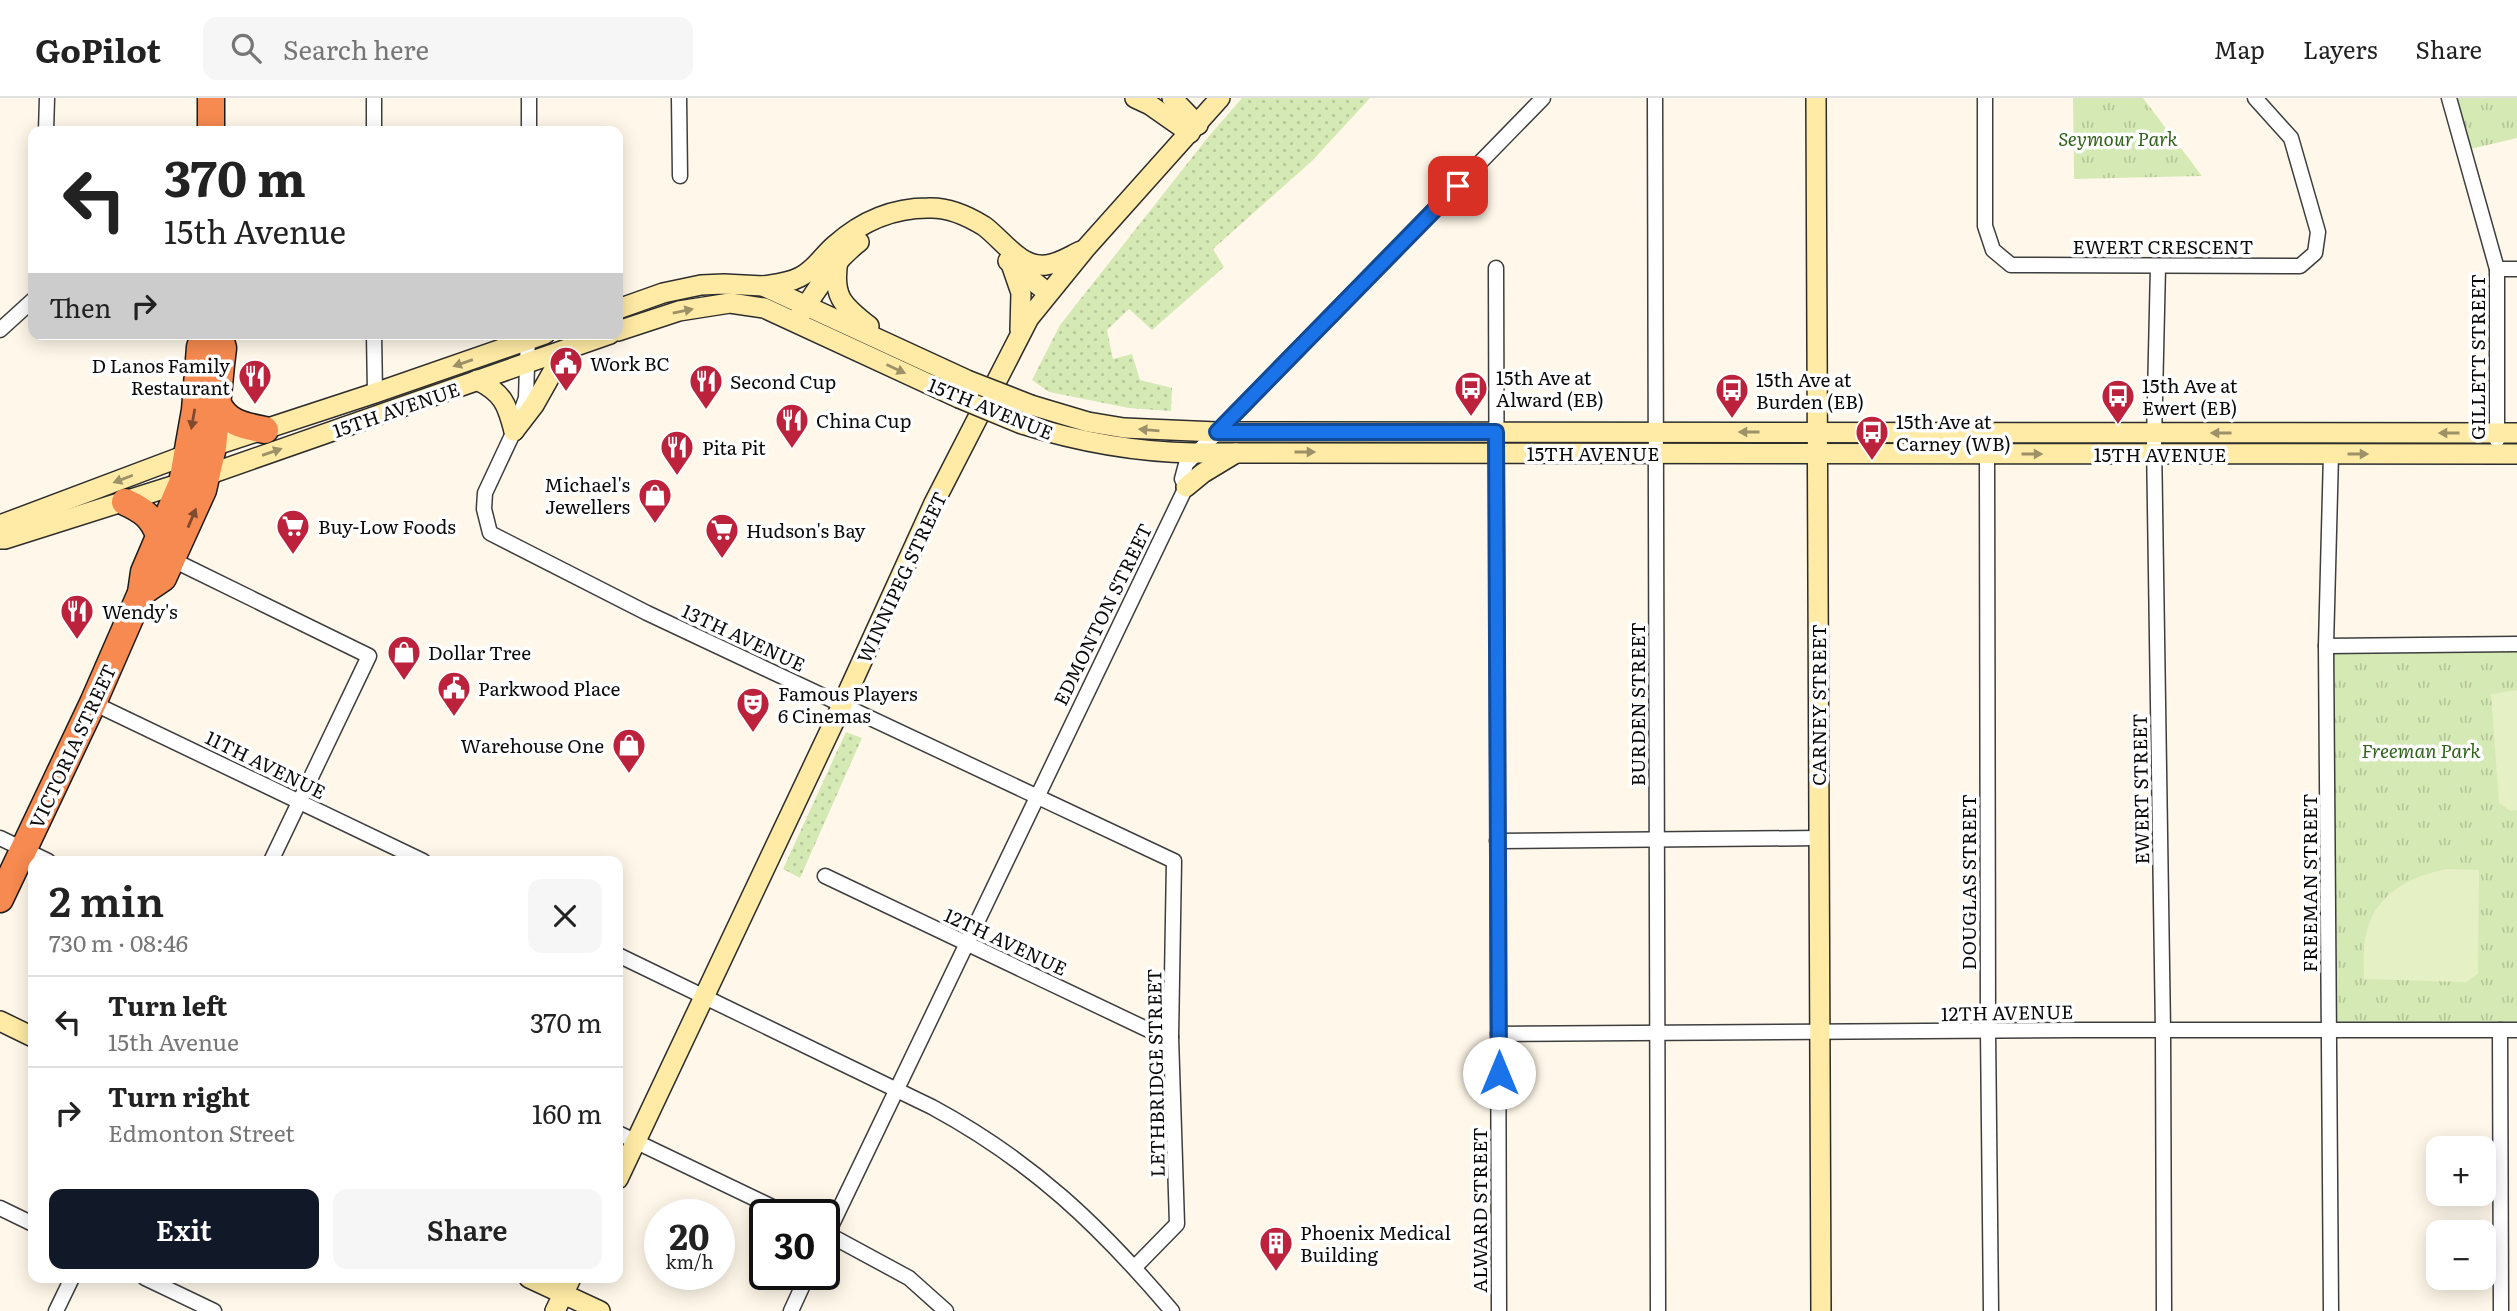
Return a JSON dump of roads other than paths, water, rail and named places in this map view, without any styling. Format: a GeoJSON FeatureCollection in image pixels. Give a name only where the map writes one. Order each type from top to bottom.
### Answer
{"type":"FeatureCollection","features":[{"type":"Feature","properties":{"kind":"highway"},"geometry":{"type":"LineString","coordinates":[[211,98],[211,126]]}},
{"type":"Feature","properties":{"kind":"highway","name":"VICTORIA STREET"},"geometry":{"type":"LineString","coordinates":[[0,899],[12,844],[93,703],[141,593],[144,572],[182,483],[195,410],[203,340]]}},
{"type":"Feature","properties":{"kind":"highway","name":"VICTORIA STREET"},"geometry":{"type":"LineString","coordinates":[[141,593],[163,578],[173,560],[207,475],[218,402],[223,348],[221,340]]}},
{"type":"Feature","properties":{"kind":"highway"},"geometry":{"type":"LineString","coordinates":[[218,402],[222,414],[232,421],[265,430]]}},
{"type":"Feature","properties":{"kind":"highway"},"geometry":{"type":"LineString","coordinates":[[125,502],[142,509],[154,522],[159,536]]}},
{"type":"Feature","properties":{"kind":"main road"},"geometry":{"type":"LineString","coordinates":[[1135,98],[1194,129]]}},
{"type":"Feature","properties":{"kind":"main road"},"geometry":{"type":"LineString","coordinates":[[1172,98],[1194,129]]}},
{"type":"Feature","properties":{"kind":"main road","name":"WINNIPEG STREET"},"geometry":{"type":"LineString","coordinates":[[623,1157],[627,1138],[704,998],[934,503],[1029,318],[1085,249],[1220,98]]}},
{"type":"Feature","properties":{"kind":"main road","name":"CARNEY STREET"},"geometry":{"type":"LineString","coordinates":[[1816,98],[1821,1311]]}},
{"type":"Feature","properties":{"kind":"main road"},"geometry":{"type":"LineString","coordinates":[[763,286],[784,283],[803,276],[836,244],[867,221],[901,209],[932,207],[963,215],[984,227],[1013,252],[1031,263],[1048,265],[1085,249]]}},
{"type":"Feature","properties":{"kind":"main road"},"geometry":{"type":"LineString","coordinates":[[794,322],[838,261],[872,232],[904,220],[932,219],[958,226],[976,235],[1048,293]]}},
{"type":"Feature","properties":{"kind":"main road"},"geometry":{"type":"LineString","coordinates":[[838,261],[836,284],[841,301],[895,345]]}},
{"type":"Feature","properties":{"kind":"main road"},"geometry":{"type":"LineString","coordinates":[[1011,264],[1021,293],[1020,334]]}},
{"type":"Feature","properties":{"kind":"main road","name":"15TH AVENUE"},"geometry":{"type":"LineString","coordinates":[[623,307],[663,293],[701,285],[763,286],[967,380],[1031,405],[1088,422],[1125,428],[1217,432],[2507,433]]}},
{"type":"Feature","properties":{"kind":"main road","name":"15TH AVENUE"},"geometry":{"type":"LineString","coordinates":[[623,329],[679,311],[730,303],[764,308],[959,398],[1022,424],[1081,441],[1120,448],[1194,453],[2507,454]]}},
{"type":"Feature","properties":{"kind":"main road","name":"15TH AVENUE"},"geometry":{"type":"LineString","coordinates":[[0,526],[186,455],[374,394],[523,340]]}},
{"type":"Feature","properties":{"kind":"main road","name":"15TH AVENUE"},"geometry":{"type":"LineString","coordinates":[[0,539],[207,475],[592,340]]}},
{"type":"Feature","properties":{"kind":"main road"},"geometry":{"type":"LineString","coordinates":[[514,431],[534,405],[565,349]]}},
{"type":"Feature","properties":{"kind":"main road"},"geometry":{"type":"LineString","coordinates":[[477,380],[503,398],[514,431]]}},
{"type":"Feature","properties":{"kind":"main road"},"geometry":{"type":"LineString","coordinates":[[1185,487],[1237,452]]}},
{"type":"Feature","properties":{"kind":"main road"},"geometry":{"type":"LineString","coordinates":[[0,1021],[28,1035]]}},
{"type":"Feature","properties":{"kind":"main road"},"geometry":{"type":"LineString","coordinates":[[540,1283],[600,1311]]}},
{"type":"Feature","properties":{"kind":"street"},"geometry":{"type":"LineString","coordinates":[[46,126],[47,98]]}},
{"type":"Feature","properties":{"kind":"street"},"geometry":{"type":"LineString","coordinates":[[374,98],[374,126]]}},
{"type":"Feature","properties":{"kind":"street"},"geometry":{"type":"LineString","coordinates":[[529,98],[529,126]]}},
{"type":"Feature","properties":{"kind":"street"},"geometry":{"type":"LineString","coordinates":[[679,98],[680,176]]}},
{"type":"Feature","properties":{"kind":"street"},"geometry":{"type":"LineString","coordinates":[[1194,453],[1543,98]]}},
{"type":"Feature","properties":{"kind":"street","name":"BURDEN STREET"},"geometry":{"type":"LineString","coordinates":[[1655,98],[1658,1311]]}},
{"type":"Feature","properties":{"kind":"street","name":"EWERT CRESCENT"},"geometry":{"type":"LineString","coordinates":[[1985,98],[1984,226],[1993,250],[2011,265],[2300,266],[2315,253],[2318,232],[2291,138],[2255,98]]}},
{"type":"Feature","properties":{"kind":"street","name":"GILLETT STREET"},"geometry":{"type":"LineString","coordinates":[[2449,98],[2497,269],[2507,454]]}},
{"type":"Feature","properties":{"kind":"street","name":"EWERT STREET"},"geometry":{"type":"LineString","coordinates":[[2158,266],[2154,454],[2163,1031],[2164,1311]]}},
{"type":"Feature","properties":{"kind":"street","name":"ALWARD STREET"},"geometry":{"type":"LineString","coordinates":[[1496,268],[1499,1311]]}},
{"type":"Feature","properties":{"kind":"street"},"geometry":{"type":"LineString","coordinates":[[2497,269],[2517,269]]}},
{"type":"Feature","properties":{"kind":"street"},"geometry":{"type":"LineString","coordinates":[[0,330],[28,305]]}},
{"type":"Feature","properties":{"kind":"street"},"geometry":{"type":"LineString","coordinates":[[374,340],[374,394]]}},
{"type":"Feature","properties":{"kind":"street"},"geometry":{"type":"LineString","coordinates":[[514,431],[526,398],[528,362],[533,340]]}},
{"type":"Feature","properties":{"kind":"street","name":"13TH AVENUE"},"geometry":{"type":"LineString","coordinates":[[514,431],[485,493],[484,509],[490,533],[647,613],[1174,861]]}},
{"type":"Feature","properties":{"kind":"street","name":"EDMONTON STREET"},"geometry":{"type":"LineString","coordinates":[[840,1206],[968,944],[1185,487],[1182,479],[1186,464],[1194,453]]}},
{"type":"Feature","properties":{"kind":"street","name":"DOUGLAS STREET"},"geometry":{"type":"LineString","coordinates":[[1987,453],[1991,1311]]}},
{"type":"Feature","properties":{"kind":"street","name":"FREEMAN STREET"},"geometry":{"type":"LineString","coordinates":[[2331,454],[2326,646],[2332,1311]]}},
{"type":"Feature","properties":{"kind":"street"},"geometry":{"type":"LineString","coordinates":[[173,560],[369,656],[273,856]]}},
{"type":"Feature","properties":{"kind":"street"},"geometry":{"type":"LineString","coordinates":[[2326,646],[2517,645]]}},
{"type":"Feature","properties":{"kind":"street","name":"11TH AVENUE"},"geometry":{"type":"LineString","coordinates":[[93,703],[413,856]]}},
{"type":"Feature","properties":{"kind":"street"},"geometry":{"type":"LineString","coordinates":[[1497,841],[1819,838]]}},
{"type":"Feature","properties":{"kind":"street"},"geometry":{"type":"LineString","coordinates":[[12,844],[37,856]]}},
{"type":"Feature","properties":{"kind":"street","name":"LETHBRIDGE STREET"},"geometry":{"type":"LineString","coordinates":[[1135,1267],[1177,1224],[1171,1037],[1174,861]]}},
{"type":"Feature","properties":{"kind":"street","name":"12TH AVENUE"},"geometry":{"type":"LineString","coordinates":[[825,876],[1157,1034],[1171,1037]]}},
{"type":"Feature","properties":{"kind":"street"},"geometry":{"type":"LineString","coordinates":[[623,958],[959,1122],[1045,1181],[1069,1201],[1135,1267],[1172,1311]]}},
{"type":"Feature","properties":{"kind":"street"},"geometry":{"type":"LineString","coordinates":[[2500,1030],[2501,1311]]}},
{"type":"Feature","properties":{"kind":"street","name":"12TH AVENUE"},"geometry":{"type":"LineString","coordinates":[[1498,1034],[2517,1030]]}},
{"type":"Feature","properties":{"kind":"street"},"geometry":{"type":"LineString","coordinates":[[627,1138],[755,1199]]}},
{"type":"Feature","properties":{"kind":"street"},"geometry":{"type":"LineString","coordinates":[[0,1208],[28,1222]]}},
{"type":"Feature","properties":{"kind":"street"},"geometry":{"type":"LineString","coordinates":[[840,1244],[909,1279],[946,1311]]}},
{"type":"Feature","properties":{"kind":"street"},"geometry":{"type":"LineString","coordinates":[[56,1311],[70,1283]]}},
{"type":"Feature","properties":{"kind":"street"},"geometry":{"type":"LineString","coordinates":[[155,1283],[214,1311]]}},
{"type":"Feature","properties":{"kind":"street"},"geometry":{"type":"LineString","coordinates":[[791,1311],[801,1290]]}},
{"type":"Feature","properties":{"kind":"place","name":"Work BC"},"geometry":{"type":"Point","coordinates":[566,393]}},
{"type":"Feature","properties":{"kind":"place","name":"D Lanos Family Restaurant"},"geometry":{"type":"Point","coordinates":[255,406]}},
{"type":"Feature","properties":{"kind":"place","name":"Second Cup"},"geometry":{"type":"Point","coordinates":[706,411]}},
{"type":"Feature","properties":{"kind":"place","name":"15th Ave at Alward (EB)"},"geometry":{"type":"Point","coordinates":[1471,418]}},
{"type":"Feature","properties":{"kind":"place","name":"15th Ave at Burden (EB)"},"geometry":{"type":"Point","coordinates":[1732,420]}},
{"type":"Feature","properties":{"kind":"place","name":"15th Ave at Ewert (EB)"},"geometry":{"type":"Point","coordinates":[2118,426]}},
{"type":"Feature","properties":{"kind":"place","name":"China Cup"},"geometry":{"type":"Point","coordinates":[792,450]}},
{"type":"Feature","properties":{"kind":"place","name":"15th Ave at Carney (WB)"},"geometry":{"type":"Point","coordinates":[1872,462]}},
{"type":"Feature","properties":{"kind":"place","name":"Pita Pit"},"geometry":{"type":"Point","coordinates":[677,477]}},
{"type":"Feature","properties":{"kind":"place","name":"Michael's Jewellers"},"geometry":{"type":"Point","coordinates":[655,525]}},
{"type":"Feature","properties":{"kind":"place","name":"Buy-Low Foods"},"geometry":{"type":"Point","coordinates":[293,556]}},
{"type":"Feature","properties":{"kind":"place","name":"Hudson's Bay"},"geometry":{"type":"Point","coordinates":[722,560]}},
{"type":"Feature","properties":{"kind":"place","name":"Wendy's"},"geometry":{"type":"Point","coordinates":[77,641]}},
{"type":"Feature","properties":{"kind":"place","name":"Dollar Tree"},"geometry":{"type":"Point","coordinates":[404,682]}},
{"type":"Feature","properties":{"kind":"place","name":"Parkwood Place"},"geometry":{"type":"Point","coordinates":[454,718]}},
{"type":"Feature","properties":{"kind":"place","name":"Famous Players 6 Cinemas"},"geometry":{"type":"Point","coordinates":[753,734]}},
{"type":"Feature","properties":{"kind":"place","name":"Warehouse One"},"geometry":{"type":"Point","coordinates":[629,775]}},
{"type":"Feature","properties":{"kind":"place","name":"Phoenix Medical Building"},"geometry":{"type":"Point","coordinates":[1276,1273]}},
{"type":"Feature","properties":{"kind":"park label","name":"Seymour Park"},"geometry":{"type":"Point","coordinates":[2118,138]}},
{"type":"Feature","properties":{"kind":"park label","name":"Freeman Park"},"geometry":{"type":"Point","coordinates":[2421,750]}}]}
